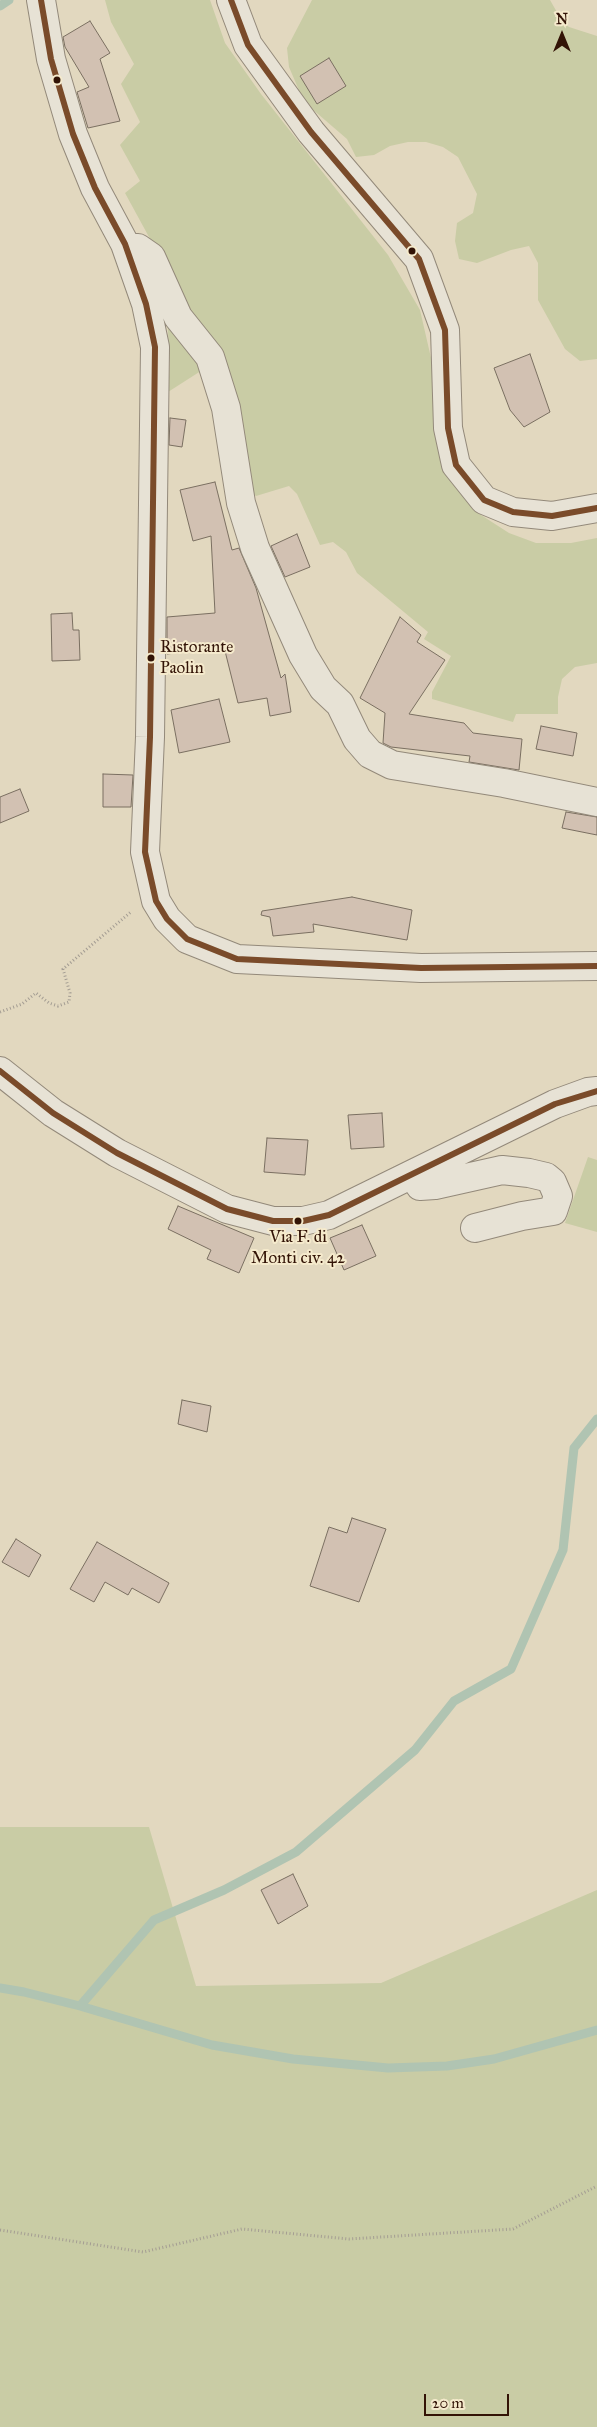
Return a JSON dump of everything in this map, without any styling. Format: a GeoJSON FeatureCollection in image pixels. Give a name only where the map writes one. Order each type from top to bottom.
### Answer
{"type":"FeatureCollection","features":[{"type":"Feature","properties":{"kind":"street"},"geometry":{"type":"LineString","coordinates":[[41,0],[51,59],[73,134],[95,188],[127,249],[146,304],[155,347],[150,737],[145,852],[156,900],[167,920],[187,939],[236,959],[421,968],[597,966]]}},
{"type":"Feature","properties":{"kind":"street"},"geometry":{"type":"LineString","coordinates":[[231,0],[248,45],[311,132],[420,259],[445,330],[448,428],[456,465],[484,500],[513,512],[552,516],[597,508]]}},
{"type":"Feature","properties":{"kind":"street"},"geometry":{"type":"LineString","coordinates":[[127,249],[138,248],[150,257],[178,317],[210,357],[226,408],[241,503],[254,548],[303,655],[323,688],[340,704],[357,739],[370,754],[392,766],[504,783],[597,802]]}},
{"type":"Feature","properties":{"kind":"street"},"geometry":{"type":"LineString","coordinates":[[0,1071],[53,1113],[117,1153],[227,1208],[274,1221],[303,1221],[329,1215],[555,1104],[588,1092],[597,1091]]}},
{"type":"Feature","properties":{"kind":"street"},"geometry":{"type":"LineString","coordinates":[[413,1174],[420,1186],[435,1185],[502,1170],[546,1177],[552,1182],[558,1196],[553,1211],[522,1216],[475,1228]]}},
{"type":"Feature","properties":{"kind":"path"},"geometry":{"type":"LineString","coordinates":[[0,1012],[22,1004],[36,993],[49,1003],[58,1006],[69,1002],[70,993],[63,968],[141,905],[156,900]]}},
{"type":"Feature","properties":{"kind":"path"},"geometry":{"type":"LineString","coordinates":[[0,2230],[143,2252],[242,2229],[349,2239],[513,2229],[597,2186]]}},
{"type":"Feature","properties":{"kind":"green space"},"geometry":{"type":"Polygon","coordinates":[[[105,0],[210,0],[225,43],[261,94],[388,255],[420,310],[462,493],[481,515],[509,533],[536,543],[571,543],[597,538],[597,663],[575,667],[562,679],[558,697],[558,714],[516,714],[513,722],[432,699],[432,692],[451,656],[424,639],[428,632],[357,573],[346,552],[333,542],[320,545],[297,494],[289,486],[256,496],[250,492],[218,360],[168,392],[170,363],[167,317],[155,248],[125,193],[140,181],[120,145],[140,122],[121,84],[134,64],[111,22],[105,0]]]}},
{"type":"Feature","properties":{"kind":"green space"},"geometry":{"type":"Polygon","coordinates":[[[312,0],[550,0],[562,21],[569,27],[597,36],[597,359],[580,361],[565,349],[538,300],[538,263],[529,246],[511,250],[477,263],[459,259],[455,241],[457,223],[473,213],[477,194],[458,157],[443,147],[426,142],[408,142],[390,146],[374,155],[356,157],[347,139],[304,102],[289,67],[287,48],[312,0]]]}},
{"type":"Feature","properties":{"kind":"green space"},"geometry":{"type":"Polygon","coordinates":[[[588,1157],[597,1160],[597,1232],[565,1223],[588,1157]]]}},
{"type":"Feature","properties":{"kind":"green space"},"geometry":{"type":"Polygon","coordinates":[[[0,1827],[149,1827],[196,1986],[381,1983],[597,1890],[597,2427],[0,2427],[0,1827]]]}},
{"type":"Feature","properties":{"kind":"building"},"geometry":{"type":"Polygon","coordinates":[[[90,21],[110,53],[100,59],[120,121],[88,128],[77,92],[89,87],[65,47],[63,37],[90,21]]]}},
{"type":"Feature","properties":{"kind":"building"},"geometry":{"type":"Polygon","coordinates":[[[329,58],[346,86],[317,104],[300,76],[329,58]]]}},
{"type":"Feature","properties":{"kind":"building"},"geometry":{"type":"Polygon","coordinates":[[[530,354],[550,412],[524,427],[510,410],[494,368],[530,354]]]}},
{"type":"Feature","properties":{"kind":"building"},"geometry":{"type":"Polygon","coordinates":[[[170,418],[186,420],[182,447],[169,445],[170,418]]]}},
{"type":"Feature","properties":{"kind":"building"},"geometry":{"type":"Polygon","coordinates":[[[215,482],[232,550],[239,548],[256,588],[281,678],[285,674],[291,712],[270,716],[267,698],[238,703],[224,647],[167,654],[167,617],[215,613],[211,536],[193,541],[180,490],[215,482]]]}},
{"type":"Feature","properties":{"kind":"building"},"geometry":{"type":"Polygon","coordinates":[[[297,534],[310,567],[285,577],[271,546],[297,534]]]}},
{"type":"Feature","properties":{"kind":"building"},"geometry":{"type":"Polygon","coordinates":[[[72,613],[73,630],[79,630],[80,660],[52,661],[51,614],[72,613]]]}},
{"type":"Feature","properties":{"kind":"building"},"geometry":{"type":"Polygon","coordinates":[[[400,617],[421,635],[417,642],[445,660],[409,714],[464,723],[473,733],[522,739],[519,770],[469,762],[470,756],[391,747],[383,743],[385,713],[360,698],[400,617]]]}},
{"type":"Feature","properties":{"kind":"building"},"geometry":{"type":"Polygon","coordinates":[[[219,699],[230,742],[179,753],[171,710],[219,699]]]}},
{"type":"Feature","properties":{"kind":"building"},"geometry":{"type":"Polygon","coordinates":[[[541,726],[577,733],[573,756],[536,749],[541,726]]]}},
{"type":"Feature","properties":{"kind":"building"},"geometry":{"type":"Polygon","coordinates":[[[103,774],[133,775],[131,807],[103,807],[103,774]]]}},
{"type":"Feature","properties":{"kind":"building"},"geometry":{"type":"Polygon","coordinates":[[[20,789],[29,811],[0,823],[0,797],[20,789]]]}},
{"type":"Feature","properties":{"kind":"building"},"geometry":{"type":"Polygon","coordinates":[[[566,812],[597,817],[597,835],[562,828],[566,812]]]}},
{"type":"Feature","properties":{"kind":"building"},"geometry":{"type":"Polygon","coordinates":[[[352,897],[412,910],[407,940],[313,924],[314,932],[273,936],[270,917],[261,915],[262,911],[352,897]]]}},
{"type":"Feature","properties":{"kind":"building"},"geometry":{"type":"Polygon","coordinates":[[[382,1113],[384,1147],[351,1149],[348,1115],[382,1113]]]}},
{"type":"Feature","properties":{"kind":"building"},"geometry":{"type":"Polygon","coordinates":[[[267,1138],[308,1140],[305,1175],[264,1172],[267,1138]]]}},
{"type":"Feature","properties":{"kind":"building"},"geometry":{"type":"Polygon","coordinates":[[[178,1206],[254,1238],[239,1273],[207,1259],[211,1250],[168,1229],[178,1206]]]}},
{"type":"Feature","properties":{"kind":"building"},"geometry":{"type":"Polygon","coordinates":[[[362,1225],[376,1256],[344,1270],[330,1238],[362,1225]]]}},
{"type":"Feature","properties":{"kind":"building"},"geometry":{"type":"Polygon","coordinates":[[[182,1400],[211,1406],[207,1432],[178,1424],[182,1400]]]}},
{"type":"Feature","properties":{"kind":"building"},"geometry":{"type":"Polygon","coordinates":[[[352,1518],[386,1529],[359,1602],[310,1586],[329,1527],[347,1533],[352,1518]]]}},
{"type":"Feature","properties":{"kind":"building"},"geometry":{"type":"Polygon","coordinates":[[[16,1539],[41,1555],[29,1577],[2,1562],[16,1539]]]}},
{"type":"Feature","properties":{"kind":"building"},"geometry":{"type":"Polygon","coordinates":[[[97,1542],[169,1583],[159,1603],[132,1588],[128,1595],[105,1582],[94,1602],[70,1589],[97,1542]]]}},
{"type":"Feature","properties":{"kind":"building"},"geometry":{"type":"Polygon","coordinates":[[[293,1874],[308,1906],[278,1924],[261,1890],[293,1874]]]}},
{"type":"Feature","properties":{"kind":"waterway"},"geometry":{"type":"LineString","coordinates":[[0,6],[9,0]]}},
{"type":"Feature","properties":{"kind":"waterway"},"geometry":{"type":"LineString","coordinates":[[80,2006],[154,1920],[224,1890],[296,1852],[415,1750],[454,1701],[511,1669],[563,1550],[574,1448],[597,1419]]}},
{"type":"Feature","properties":{"kind":"waterway"},"geometry":{"type":"LineString","coordinates":[[0,1988],[80,2006],[212,2045],[293,2059],[388,2068],[447,2066],[494,2059],[597,2030]]}},
{"type":"Feature","properties":{"kind":"transit line"},"geometry":{"type":"LineString","coordinates":[[41,0],[51,59],[73,134],[95,188],[125,244],[146,304],[155,347],[150,737],[145,852],[156,901],[167,919],[187,939],[237,959],[421,968],[597,966]]}},
{"type":"Feature","properties":{"kind":"transit line"},"geometry":{"type":"LineString","coordinates":[[231,0],[248,45],[311,132],[419,259],[445,330],[448,428],[456,465],[484,500],[513,512],[552,516],[597,508]]}},
{"type":"Feature","properties":{"kind":"transit line"},"geometry":{"type":"LineString","coordinates":[[0,1071],[53,1113],[117,1153],[227,1209],[273,1221],[303,1221],[329,1215],[555,1104],[597,1091]]}},
{"type":"Feature","properties":{"kind":"place","name":"Ristorante Paolin"},"geometry":{"type":"Point","coordinates":[151,658]}},
{"type":"Feature","properties":{"kind":"place","name":"Via F. di Monti civ. 42"},"geometry":{"type":"Point","coordinates":[298,1221]}}]}
